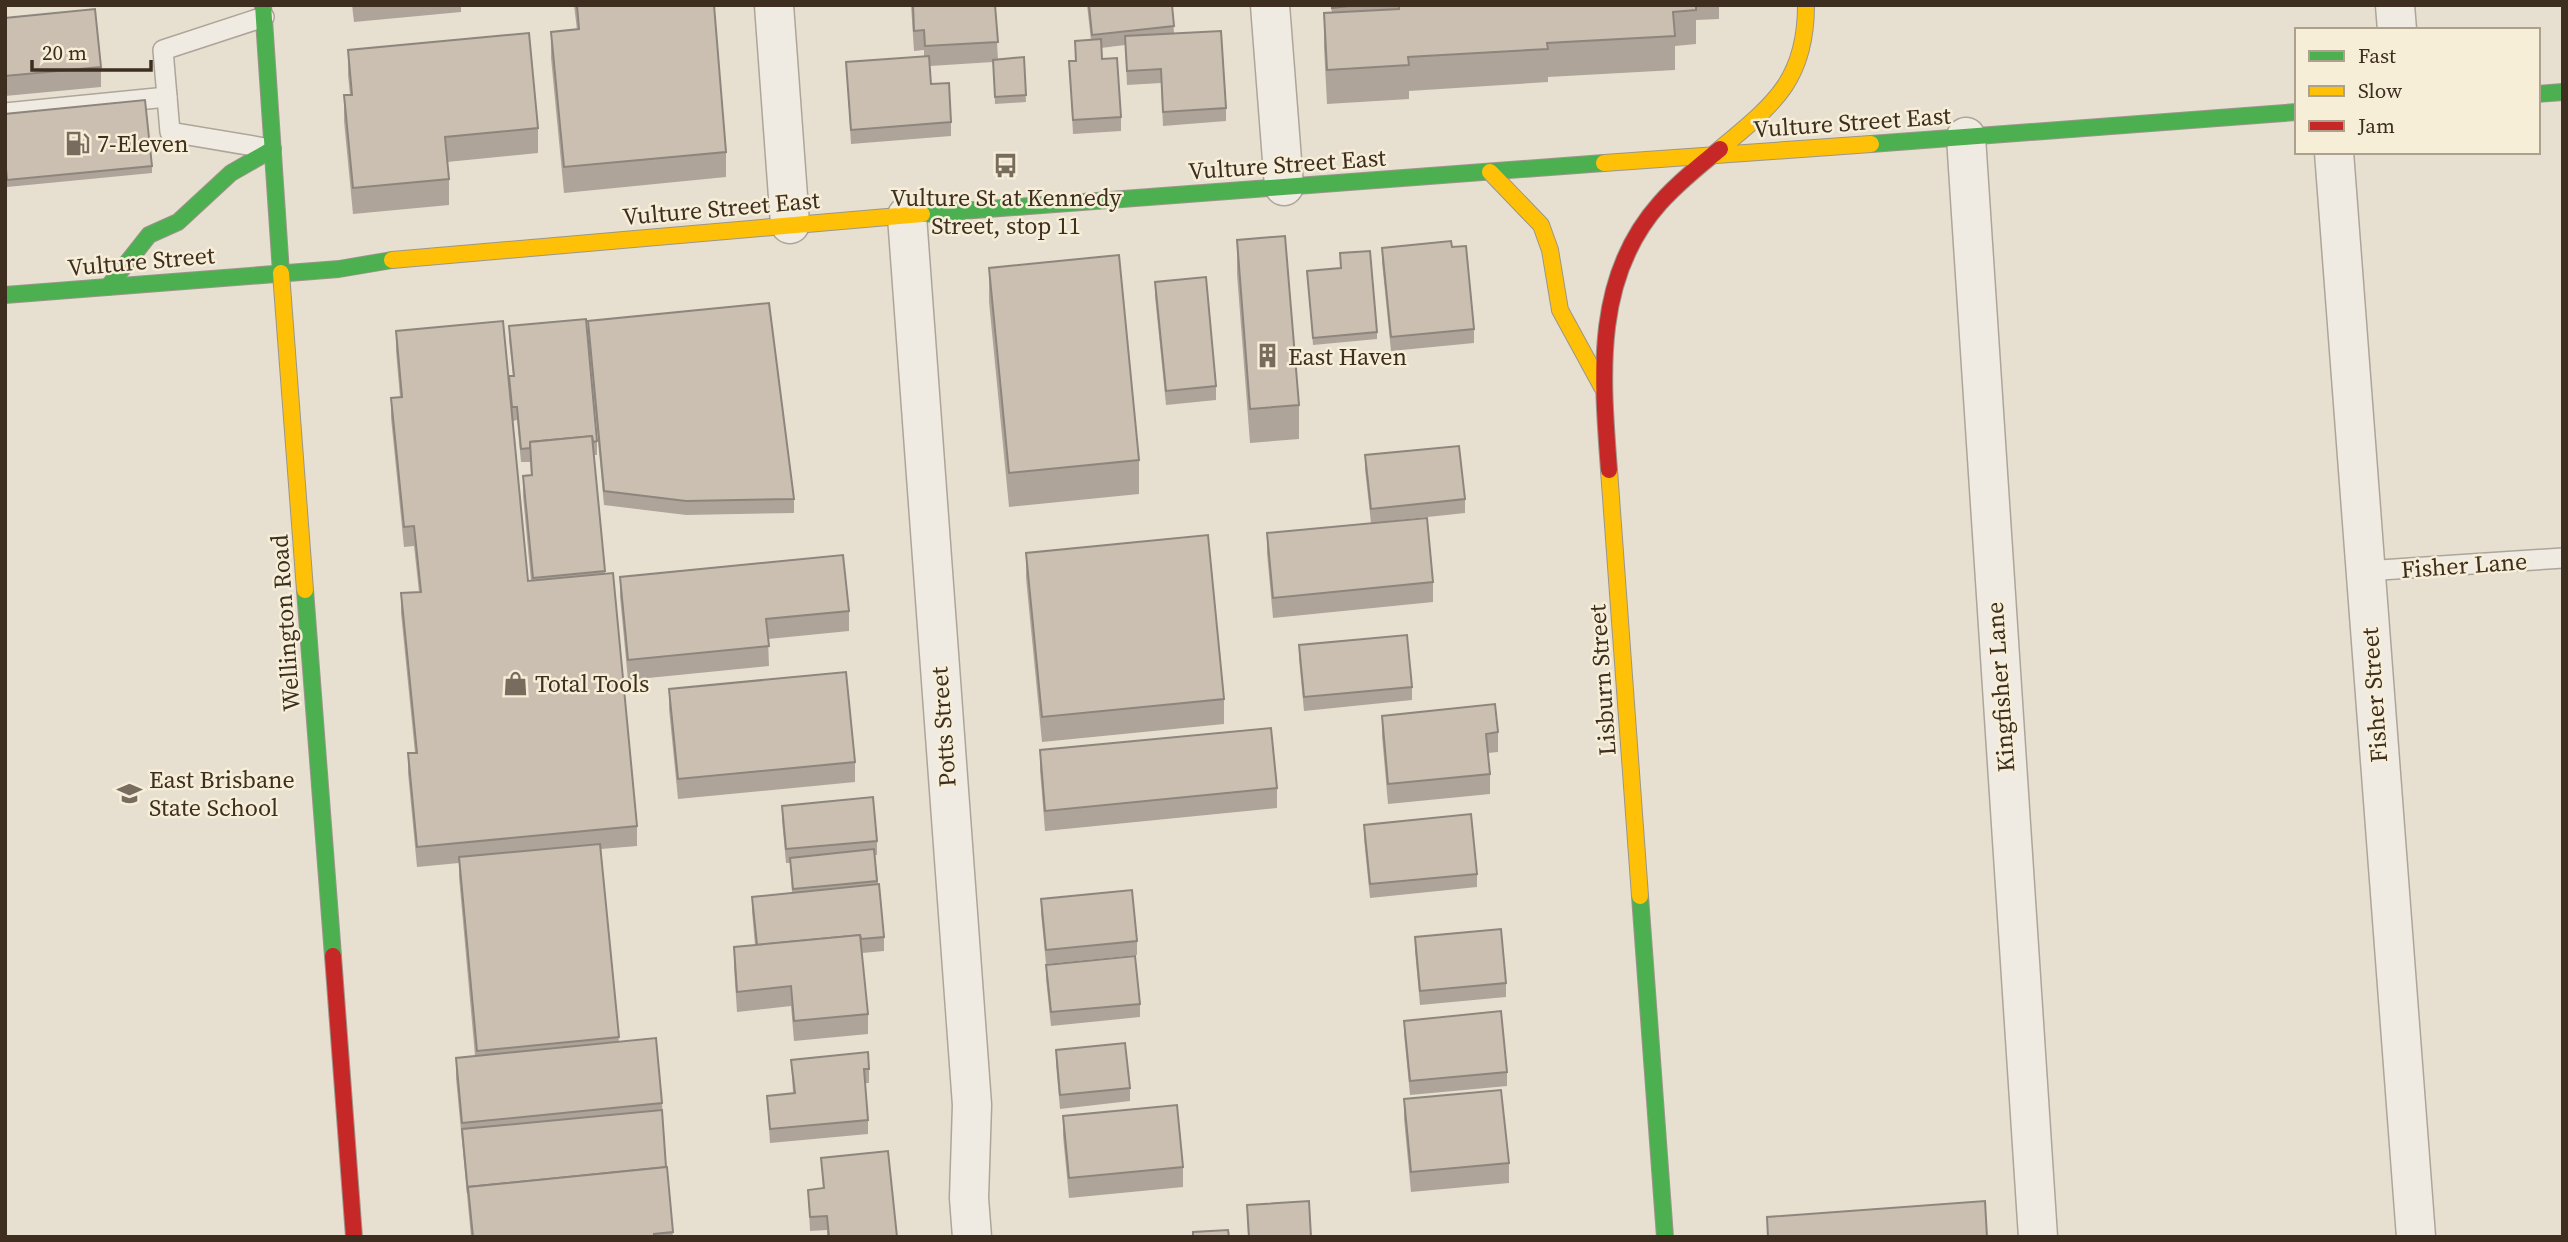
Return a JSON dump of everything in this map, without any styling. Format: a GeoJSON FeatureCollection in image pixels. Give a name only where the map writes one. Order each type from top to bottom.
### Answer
{"type":"FeatureCollection","features":[{"type":"Feature","properties":{"kind":"main road","name":"Lisburn Street"},"geometry":{"type":"LineString","coordinates":[[1665,1237],[1603,390],[1603,333],[1618,270],[1653,211],[1773,98],[1792,74],[1806,34],[1806,5]]}},
{"type":"Feature","properties":{"kind":"main road","name":"Wellington Road"},"geometry":{"type":"LineString","coordinates":[[263,11],[354,1237]]}},
{"type":"Feature","properties":{"kind":"main road"},"geometry":{"type":"LineString","coordinates":[[2540,94],[2563,92]]}},
{"type":"Feature","properties":{"kind":"main road","name":"Vulture Street East"},"geometry":{"type":"LineString","coordinates":[[281,273],[339,269],[415,256],[790,224],[2295,112]]}},
{"type":"Feature","properties":{"kind":"main road"},"geometry":{"type":"LineString","coordinates":[[108,287],[149,235],[184,217],[231,173],[273,149]]}},
{"type":"Feature","properties":{"kind":"main road"},"geometry":{"type":"LineString","coordinates":[[1490,172],[1541,225],[1550,250],[1560,310],[1603,390]]}},
{"type":"Feature","properties":{"kind":"main road","name":"Vulture Street"},"geometry":{"type":"LineString","coordinates":[[5,295],[281,273]]}},
{"type":"Feature","properties":{"kind":"street"},"geometry":{"type":"LineString","coordinates":[[774,5],[790,224]]}},
{"type":"Feature","properties":{"kind":"street"},"geometry":{"type":"LineString","coordinates":[[1270,5],[1284,186]]}},
{"type":"Feature","properties":{"kind":"street"},"geometry":{"type":"LineString","coordinates":[[2395,5],[2397,28]]}},
{"type":"Feature","properties":{"kind":"street","name":"Kingfisher Lane"},"geometry":{"type":"LineString","coordinates":[[1966,137],[2038,1237]]}},
{"type":"Feature","properties":{"kind":"street","name":"Fisher Street"},"geometry":{"type":"LineString","coordinates":[[2334,154],[2416,1237]]}},
{"type":"Feature","properties":{"kind":"street","name":"Potts Street"},"geometry":{"type":"LineString","coordinates":[[907,216],[972,1105],[969,1198],[972,1237]]}},
{"type":"Feature","properties":{"kind":"lane"},"geometry":{"type":"LineString","coordinates":[[263,11],[163,50],[170,132],[211,141],[273,149]]}},
{"type":"Feature","properties":{"kind":"lane"},"geometry":{"type":"LineString","coordinates":[[5,113],[167,97]]}},
{"type":"Feature","properties":{"kind":"lane","name":"Fisher Lane"},"geometry":{"type":"LineString","coordinates":[[2365,571],[2563,558]]}},
{"type":"Feature","properties":{"kind":"building"},"geometry":{"type":"Polygon","coordinates":[[[577,5],[714,5],[726,152],[564,167],[551,32],[579,29],[577,5]]]}},
{"type":"Feature","properties":{"kind":"building"},"geometry":{"type":"Polygon","coordinates":[[[913,5],[995,5],[998,42],[925,46],[924,30],[914,31],[913,5]]]}},
{"type":"Feature","properties":{"kind":"building"},"geometry":{"type":"Polygon","coordinates":[[[1089,5],[1172,5],[1174,26],[1092,35],[1089,5]]]}},
{"type":"Feature","properties":{"kind":"building"},"geometry":{"type":"Polygon","coordinates":[[[1332,5],[1357,5],[1332,8],[1332,5]]]}},
{"type":"Feature","properties":{"kind":"building"},"geometry":{"type":"Polygon","coordinates":[[[1399,5],[1696,5],[1696,10],[1673,12],[1675,36],[1547,43],[1548,49],[1408,57],[1409,65],[1327,70],[1324,13],[1399,9],[1399,5]]]}},
{"type":"Feature","properties":{"kind":"building","name":"7-Eleven"},"geometry":{"type":"Polygon","coordinates":[[[95,9],[101,67],[5,76],[5,18],[95,9]]]}},
{"type":"Feature","properties":{"kind":"building"},"geometry":{"type":"Polygon","coordinates":[[[1221,31],[1226,108],[1163,112],[1161,69],[1127,71],[1125,36],[1221,31]]]}},
{"type":"Feature","properties":{"kind":"building"},"geometry":{"type":"Polygon","coordinates":[[[529,33],[538,128],[445,137],[449,179],[353,188],[344,95],[352,95],[348,50],[529,33]]]}},
{"type":"Feature","properties":{"kind":"building"},"geometry":{"type":"Polygon","coordinates":[[[1101,39],[1102,59],[1117,58],[1121,117],[1073,120],[1069,61],[1076,61],[1075,41],[1101,39]]]}},
{"type":"Feature","properties":{"kind":"building"},"geometry":{"type":"Polygon","coordinates":[[[929,56],[931,84],[949,83],[951,122],[851,130],[846,62],[929,56]]]}},
{"type":"Feature","properties":{"kind":"building"},"geometry":{"type":"Polygon","coordinates":[[[1024,57],[1026,95],[995,97],[993,60],[1024,57]]]}},
{"type":"Feature","properties":{"kind":"building","name":"7-Eleven"},"geometry":{"type":"Polygon","coordinates":[[[145,100],[152,166],[7,180],[5,114],[145,100]]]}},
{"type":"Feature","properties":{"kind":"building","name":"East Haven"},"geometry":{"type":"Polygon","coordinates":[[[1285,236],[1299,405],[1250,409],[1237,240],[1285,236]]]}},
{"type":"Feature","properties":{"kind":"building"},"geometry":{"type":"Polygon","coordinates":[[[1451,241],[1452,247],[1466,246],[1474,329],[1391,337],[1382,248],[1451,241]]]}},
{"type":"Feature","properties":{"kind":"building"},"geometry":{"type":"Polygon","coordinates":[[[1370,251],[1377,332],[1313,338],[1307,271],[1341,268],[1340,253],[1370,251]]]}},
{"type":"Feature","properties":{"kind":"building"},"geometry":{"type":"Polygon","coordinates":[[[1119,255],[1139,460],[1009,473],[989,268],[1119,255]]]}},
{"type":"Feature","properties":{"kind":"building"},"geometry":{"type":"Polygon","coordinates":[[[1206,277],[1216,386],[1166,391],[1155,282],[1206,277]]]}},
{"type":"Feature","properties":{"kind":"building"},"geometry":{"type":"Polygon","coordinates":[[[769,303],[794,499],[686,501],[604,491],[588,321],[769,303]]]}},
{"type":"Feature","properties":{"kind":"building"},"geometry":{"type":"Polygon","coordinates":[[[586,319],[597,441],[593,442],[592,436],[530,442],[530,448],[521,449],[517,407],[512,407],[509,376],[514,376],[509,326],[586,319]]]}},
{"type":"Feature","properties":{"kind":"building"},"geometry":{"type":"Polygon","coordinates":[[[503,321],[528,581],[613,573],[637,826],[417,847],[408,753],[417,753],[401,593],[421,592],[414,526],[404,527],[391,398],[402,397],[396,331],[503,321]]]}},
{"type":"Feature","properties":{"kind":"building"},"geometry":{"type":"Polygon","coordinates":[[[592,436],[605,571],[533,578],[523,476],[532,475],[530,442],[592,436]]]}},
{"type":"Feature","properties":{"kind":"building"},"geometry":{"type":"Polygon","coordinates":[[[1459,446],[1465,499],[1371,509],[1365,455],[1459,446]]]}},
{"type":"Feature","properties":{"kind":"building"},"geometry":{"type":"Polygon","coordinates":[[[1427,518],[1433,582],[1273,598],[1267,533],[1427,518]]]}},
{"type":"Feature","properties":{"kind":"building"},"geometry":{"type":"Polygon","coordinates":[[[1208,535],[1224,699],[1042,717],[1026,553],[1208,535]]]}},
{"type":"Feature","properties":{"kind":"building"},"geometry":{"type":"Polygon","coordinates":[[[843,555],[849,611],[766,619],[769,646],[628,660],[620,577],[843,555]]]}},
{"type":"Feature","properties":{"kind":"building"},"geometry":{"type":"Polygon","coordinates":[[[1407,635],[1412,687],[1304,697],[1299,645],[1407,635]]]}},
{"type":"Feature","properties":{"kind":"building"},"geometry":{"type":"Polygon","coordinates":[[[846,672],[855,762],[678,779],[669,689],[846,672]]]}},
{"type":"Feature","properties":{"kind":"building"},"geometry":{"type":"Polygon","coordinates":[[[1495,704],[1498,732],[1486,734],[1490,774],[1388,784],[1382,716],[1495,704]]]}},
{"type":"Feature","properties":{"kind":"building"},"geometry":{"type":"Polygon","coordinates":[[[1271,728],[1277,788],[1045,811],[1040,750],[1271,728]]]}},
{"type":"Feature","properties":{"kind":"building"},"geometry":{"type":"Polygon","coordinates":[[[873,797],[877,841],[786,849],[782,806],[873,797]]]}},
{"type":"Feature","properties":{"kind":"building"},"geometry":{"type":"Polygon","coordinates":[[[1471,814],[1477,874],[1370,884],[1364,825],[1471,814]]]}},
{"type":"Feature","properties":{"kind":"building"},"geometry":{"type":"Polygon","coordinates":[[[600,844],[619,1037],[477,1051],[459,857],[600,844]]]}},
{"type":"Feature","properties":{"kind":"building"},"geometry":{"type":"Polygon","coordinates":[[[874,849],[877,881],[793,889],[790,858],[874,849]]]}},
{"type":"Feature","properties":{"kind":"building"},"geometry":{"type":"Polygon","coordinates":[[[879,884],[884,937],[861,939],[860,935],[757,945],[752,897],[879,884]]]}},
{"type":"Feature","properties":{"kind":"building"},"geometry":{"type":"Polygon","coordinates":[[[1132,890],[1137,941],[1046,950],[1041,899],[1132,890]]]}},
{"type":"Feature","properties":{"kind":"building"},"geometry":{"type":"Polygon","coordinates":[[[1501,929],[1506,983],[1420,991],[1415,937],[1501,929]]]}},
{"type":"Feature","properties":{"kind":"building"},"geometry":{"type":"Polygon","coordinates":[[[860,935],[868,1014],[794,1021],[791,986],[737,992],[734,947],[860,935]]]}},
{"type":"Feature","properties":{"kind":"building"},"geometry":{"type":"Polygon","coordinates":[[[1135,956],[1140,1004],[1051,1012],[1046,965],[1135,956]]]}},
{"type":"Feature","properties":{"kind":"building"},"geometry":{"type":"Polygon","coordinates":[[[1501,1011],[1507,1072],[1410,1081],[1404,1021],[1501,1011]]]}},
{"type":"Feature","properties":{"kind":"building"},"geometry":{"type":"Polygon","coordinates":[[[656,1038],[662,1103],[462,1123],[456,1058],[656,1038]]]}},
{"type":"Feature","properties":{"kind":"building"},"geometry":{"type":"Polygon","coordinates":[[[1125,1043],[1130,1088],[1060,1095],[1056,1050],[1125,1043]]]}},
{"type":"Feature","properties":{"kind":"building"},"geometry":{"type":"Polygon","coordinates":[[[868,1052],[869,1069],[864,1069],[868,1120],[770,1129],[767,1096],[795,1093],[791,1060],[868,1052]]]}},
{"type":"Feature","properties":{"kind":"building"},"geometry":{"type":"Polygon","coordinates":[[[1501,1090],[1509,1163],[1411,1172],[1404,1099],[1501,1090]]]}},
{"type":"Feature","properties":{"kind":"building"},"geometry":{"type":"Polygon","coordinates":[[[1177,1105],[1183,1167],[1069,1178],[1063,1116],[1177,1105]]]}},
{"type":"Feature","properties":{"kind":"building"},"geometry":{"type":"Polygon","coordinates":[[[662,1110],[666,1167],[468,1187],[468,1193],[462,1129],[662,1110]]]}},
{"type":"Feature","properties":{"kind":"building"},"geometry":{"type":"Polygon","coordinates":[[[888,1151],[897,1237],[829,1237],[827,1216],[810,1217],[808,1190],[824,1188],[821,1158],[888,1151]]]}},
{"type":"Feature","properties":{"kind":"building"},"geometry":{"type":"Polygon","coordinates":[[[667,1167],[673,1232],[654,1234],[654,1237],[473,1237],[468,1187],[667,1167]]]}},
{"type":"Feature","properties":{"kind":"building"},"geometry":{"type":"Polygon","coordinates":[[[1309,1201],[1311,1237],[1249,1237],[1247,1205],[1309,1201]]]}},
{"type":"Feature","properties":{"kind":"building"},"geometry":{"type":"Polygon","coordinates":[[[1985,1201],[1987,1237],[1768,1237],[1767,1217],[1985,1201]]]}},
{"type":"Feature","properties":{"kind":"building"},"geometry":{"type":"Polygon","coordinates":[[[1228,1230],[1229,1237],[1193,1237],[1193,1232],[1228,1230]]]}},
{"type":"Feature","properties":{"kind":"traffic: fast"},"geometry":{"type":"LineString","coordinates":[[263,5],[281,273]]}},
{"type":"Feature","properties":{"kind":"traffic: fast"},"geometry":{"type":"LineString","coordinates":[[2540,94],[2563,92]]}},
{"type":"Feature","properties":{"kind":"traffic: fast"},"geometry":{"type":"LineString","coordinates":[[1871,144],[2295,112]]}},
{"type":"Feature","properties":{"kind":"traffic: fast"},"geometry":{"type":"LineString","coordinates":[[108,287],[149,235],[178,222],[231,173],[273,149]]}},
{"type":"Feature","properties":{"kind":"traffic: fast"},"geometry":{"type":"LineString","coordinates":[[922,214],[1604,163]]}},
{"type":"Feature","properties":{"kind":"traffic: fast"},"geometry":{"type":"LineString","coordinates":[[5,295],[339,269],[392,260]]}},
{"type":"Feature","properties":{"kind":"traffic: fast"},"geometry":{"type":"LineString","coordinates":[[305,590],[333,956]]}},
{"type":"Feature","properties":{"kind":"traffic: fast"},"geometry":{"type":"LineString","coordinates":[[1640,896],[1665,1237]]}},
{"type":"Feature","properties":{"kind":"traffic: slow"},"geometry":{"type":"LineString","coordinates":[[1720,149],[1771,103],[1793,72],[1805,31],[1806,5]]}},
{"type":"Feature","properties":{"kind":"traffic: slow"},"geometry":{"type":"LineString","coordinates":[[1604,163],[1871,144]]}},
{"type":"Feature","properties":{"kind":"traffic: slow"},"geometry":{"type":"LineString","coordinates":[[1490,172],[1541,225],[1550,250],[1560,310],[1602,387]]}},
{"type":"Feature","properties":{"kind":"traffic: slow"},"geometry":{"type":"LineString","coordinates":[[392,260],[922,214]]}},
{"type":"Feature","properties":{"kind":"traffic: slow"},"geometry":{"type":"LineString","coordinates":[[281,273],[305,590]]}},
{"type":"Feature","properties":{"kind":"traffic: slow"},"geometry":{"type":"LineString","coordinates":[[1609,470],[1640,896]]}},
{"type":"Feature","properties":{"kind":"traffic: jam"},"geometry":{"type":"LineString","coordinates":[[1609,470],[1604,364],[1613,296],[1623,263],[1638,232],[1660,203],[1720,149]]}},
{"type":"Feature","properties":{"kind":"traffic: jam"},"geometry":{"type":"LineString","coordinates":[[333,956],[354,1237]]}},
{"type":"Feature","properties":{"kind":"place","name":"7-Eleven"},"geometry":{"type":"Point","coordinates":[77,143]}},
{"type":"Feature","properties":{"kind":"place","name":"Vulture St at Kennedy Street, stop 11"},"geometry":{"type":"Point","coordinates":[1006,166]}},
{"type":"Feature","properties":{"kind":"place","name":"East Haven"},"geometry":{"type":"Point","coordinates":[1268,356]}},
{"type":"Feature","properties":{"kind":"place","name":"Total Tools"},"geometry":{"type":"Point","coordinates":[515,683]}},
{"type":"Feature","properties":{"kind":"place","name":"East Brisbane State School"},"geometry":{"type":"Point","coordinates":[129,793]}}]}
